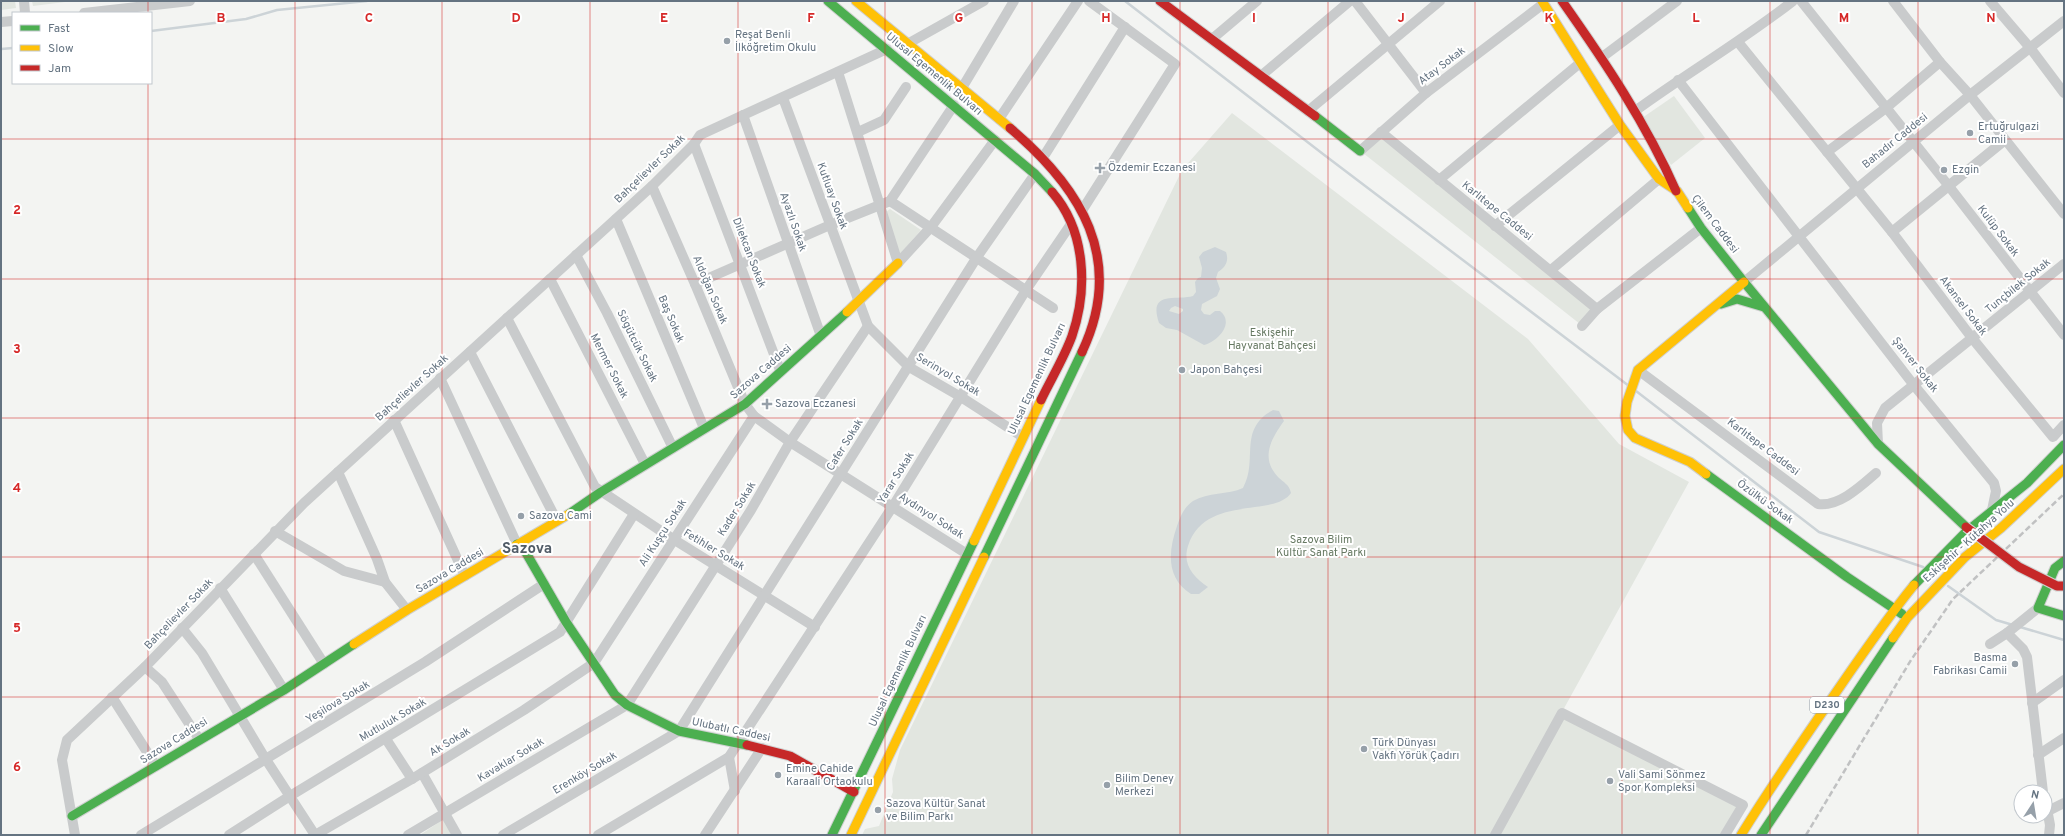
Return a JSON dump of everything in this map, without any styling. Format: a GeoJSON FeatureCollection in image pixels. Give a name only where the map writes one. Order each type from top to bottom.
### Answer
{"type":"FeatureCollection","features":[{"type":"Feature","properties":{"kind":"main road","name":"Ulusal Egemenlik Bulvarı"},"geometry":{"type":"LineString","coordinates":[[828,1],[888,49],[1035,174],[1056,197],[1071,224],[1079,249],[1082,270],[1082,299],[1078,318],[1071,338],[832,835]]}},
{"type":"Feature","properties":{"kind":"main road","name":"Ulusal Egemenlik Bulvarı"},"geometry":{"type":"LineString","coordinates":[[851,835],[1089,337],[1100,285],[1098,256],[1091,226],[1071,188],[1044,156],[910,43],[856,1]]}},
{"type":"Feature","properties":{"kind":"main road"},"geometry":{"type":"LineString","coordinates":[[1165,2],[1360,151]]}},
{"type":"Feature","properties":{"kind":"main road","name":"Çilem Caddesi"},"geometry":{"type":"LineString","coordinates":[[1543,2],[1620,125],[1659,179],[1677,192],[1701,228],[1744,282],[1882,448],[1966,528],[2019,567],[2057,586],[2064,586]]}},
{"type":"Feature","properties":{"kind":"main road"},"geometry":{"type":"LineString","coordinates":[[1567,3],[1635,111],[1668,171],[1677,192]]}},
{"type":"Feature","properties":{"kind":"main road"},"geometry":{"type":"LineString","coordinates":[[888,49],[910,43]]}},
{"type":"Feature","properties":{"kind":"main road","name":"Sazova Caddesi"},"geometry":{"type":"LineString","coordinates":[[72,816],[199,739],[284,690],[407,610],[517,544],[557,522],[645,464],[745,404],[780,370],[821,336],[858,302],[898,263]]}},
{"type":"Feature","properties":{"kind":"main road"},"geometry":{"type":"LineString","coordinates":[[1638,370],[1744,282]]}},
{"type":"Feature","properties":{"kind":"main road"},"geometry":{"type":"LineString","coordinates":[[1712,309],[1723,302],[1737,299],[1751,302],[1765,308]]}},
{"type":"Feature","properties":{"kind":"main road","name":"Özülkü Sokak"},"geometry":{"type":"LineString","coordinates":[[1638,370],[1627,402],[1625,416],[1628,430],[1635,438],[1690,462],[1847,577],[1896,608],[1907,618]]}},
{"type":"Feature","properties":{"kind":"main road","name":"Eskişehir - Kütahya Yolu"},"geometry":{"type":"LineString","coordinates":[[1741,835],[1778,776],[1896,608],[1919,580],[1966,532],[2026,483],[2064,445]]}},
{"type":"Feature","properties":{"kind":"main road","name":"Eskişehir - Kütahya Yolu"},"geometry":{"type":"LineString","coordinates":[[1761,835],[1907,618],[1932,590],[1966,557],[2001,528],[2064,469]]}},
{"type":"Feature","properties":{"kind":"main road","name":"Ulubatlı Caddesi"},"geometry":{"type":"LineString","coordinates":[[517,544],[525,551],[566,622],[607,685],[615,696],[626,705],[679,731],[762,748],[790,756],[854,792]]}},
{"type":"Feature","properties":{"kind":"main road"},"geometry":{"type":"LineString","coordinates":[[2064,561],[2055,568],[2038,608],[2064,616]]}},
{"type":"Feature","properties":{"kind":"street"},"geometry":{"type":"LineString","coordinates":[[24,1],[26,12]]}},
{"type":"Feature","properties":{"kind":"street"},"geometry":{"type":"LineString","coordinates":[[93,12],[190,1]]}},
{"type":"Feature","properties":{"kind":"street"},"geometry":{"type":"LineString","coordinates":[[910,43],[984,1]]}},
{"type":"Feature","properties":{"kind":"street"},"geometry":{"type":"LineString","coordinates":[[962,88],[1014,1]]}},
{"type":"Feature","properties":{"kind":"street"},"geometry":{"type":"LineString","coordinates":[[999,119],[1078,1]]}},
{"type":"Feature","properties":{"kind":"street"},"geometry":{"type":"LineString","coordinates":[[1082,209],[1175,64],[1089,1]]}},
{"type":"Feature","properties":{"kind":"street"},"geometry":{"type":"LineString","coordinates":[[1212,39],[1257,1]]}},
{"type":"Feature","properties":{"kind":"street"},"geometry":{"type":"LineString","coordinates":[[1262,75],[1350,1]]}},
{"type":"Feature","properties":{"kind":"street"},"geometry":{"type":"LineString","coordinates":[[1355,1],[1426,93]]}},
{"type":"Feature","properties":{"kind":"street"},"geometry":{"type":"LineString","coordinates":[[1308,111],[1440,1]]}},
{"type":"Feature","properties":{"kind":"street"},"geometry":{"type":"LineString","coordinates":[[1601,58],[1677,1]]}},
{"type":"Feature","properties":{"kind":"street"},"geometry":{"type":"LineString","coordinates":[[1635,111],[1678,80],[1738,42],[1793,1]]}},
{"type":"Feature","properties":{"kind":"street","name":"Kulüp Sokak"},"geometry":{"type":"LineString","coordinates":[[1801,1],[1948,185],[2030,293],[2064,335]]}},
{"type":"Feature","properties":{"kind":"street"},"geometry":{"type":"LineString","coordinates":[[1892,1],[1940,62],[1970,95],[2064,214]]}},
{"type":"Feature","properties":{"kind":"street"},"geometry":{"type":"LineString","coordinates":[[1990,1],[2031,49],[2064,93]]}},
{"type":"Feature","properties":{"kind":"street","name":"Atay Sokak"},"geometry":{"type":"LineString","coordinates":[[1360,151],[1426,93],[1543,2]]}},
{"type":"Feature","properties":{"kind":"street"},"geometry":{"type":"LineString","coordinates":[[1,22],[12,21]]}},
{"type":"Feature","properties":{"kind":"street","name":"Bahadır Caddesi"},"geometry":{"type":"LineString","coordinates":[[1744,282],[1913,141],[1970,95],[2031,49],[2064,21]]}},
{"type":"Feature","properties":{"kind":"street"},"geometry":{"type":"LineString","coordinates":[[1044,156],[1125,27]]}},
{"type":"Feature","properties":{"kind":"street","name":"Akansel Sokak"},"geometry":{"type":"LineString","coordinates":[[1738,42],[1892,232],[1972,338],[2053,437],[2064,425]]}},
{"type":"Feature","properties":{"kind":"street","name":"Bahçelievler Sokak"},"geometry":{"type":"LineString","coordinates":[[75,835],[62,760],[67,740],[145,668],[275,531],[394,420],[652,186],[694,144],[700,135],[888,49]]}},
{"type":"Feature","properties":{"kind":"street"},"geometry":{"type":"LineString","coordinates":[[1827,152],[1886,108],[1940,62]]}},
{"type":"Feature","properties":{"kind":"street"},"geometry":{"type":"LineString","coordinates":[[1439,180],[1580,63]]}},
{"type":"Feature","properties":{"kind":"street"},"geometry":{"type":"LineString","coordinates":[[838,72],[898,263]]}},
{"type":"Feature","properties":{"kind":"street","name":"Şanver Sokak"},"geometry":{"type":"LineString","coordinates":[[1678,80],[1913,384],[1994,483],[1996,491],[1991,513]]}},
{"type":"Feature","properties":{"kind":"street"},"geometry":{"type":"LineString","coordinates":[[858,132],[884,120],[906,87]]}},
{"type":"Feature","properties":{"kind":"street","name":"Kutluay Sokak"},"geometry":{"type":"LineString","coordinates":[[783,98],[858,302]]}},
{"type":"Feature","properties":{"kind":"street"},"geometry":{"type":"LineString","coordinates":[[695,284],[830,225],[890,201],[954,105]]}},
{"type":"Feature","properties":{"kind":"street","name":"Ayazlı Sokak"},"geometry":{"type":"LineString","coordinates":[[744,115],[821,336]]}},
{"type":"Feature","properties":{"kind":"street"},"geometry":{"type":"LineString","coordinates":[[1495,226],[1620,125]]}},
{"type":"Feature","properties":{"kind":"street","name":"Karlıtepe Caddesi"},"geometry":{"type":"LineString","coordinates":[[1381,132],[1597,309]]}},
{"type":"Feature","properties":{"kind":"street"},"geometry":{"type":"LineString","coordinates":[[898,263],[931,227],[995,140]]}},
{"type":"Feature","properties":{"kind":"street"},"geometry":{"type":"LineString","coordinates":[[1892,232],[2005,140]]}},
{"type":"Feature","properties":{"kind":"street","name":"Dilekcan Sokak"},"geometry":{"type":"LineString","coordinates":[[694,144],[741,264],[780,370]]}},
{"type":"Feature","properties":{"kind":"street","name":"Cafer Sokak"},"geometry":{"type":"LineString","coordinates":[[679,731],[978,257],[1035,174]]}},
{"type":"Feature","properties":{"kind":"street"},"geometry":{"type":"LineString","coordinates":[[1551,270],[1659,179]]}},
{"type":"Feature","properties":{"kind":"street","name":"Aldoğan Sokak"},"geometry":{"type":"LineString","coordinates":[[652,186],[745,404]]}},
{"type":"Feature","properties":{"kind":"street"},"geometry":{"type":"LineString","coordinates":[[890,201],[978,257],[1053,308]]}},
{"type":"Feature","properties":{"kind":"street","name":"Baş Sokak"},"geometry":{"type":"LineString","coordinates":[[616,219],[704,428]]}},
{"type":"Feature","properties":{"kind":"street","name":"Yarar Sokak"},"geometry":{"type":"LineString","coordinates":[[729,757],[739,744],[893,506],[1026,290],[1071,224]]}},
{"type":"Feature","properties":{"kind":"street"},"geometry":{"type":"LineString","coordinates":[[1582,326],[1597,309],[1701,228]]}},
{"type":"Feature","properties":{"kind":"street","name":"Sögütcük Sokak"},"geometry":{"type":"LineString","coordinates":[[576,255],[608,313],[673,448]]}},
{"type":"Feature","properties":{"kind":"street","name":"Tunçbilek Sokak"},"geometry":{"type":"LineString","coordinates":[[1882,448],[1876,432],[1878,418],[1885,408],[1913,384],[2030,293],[2064,264]]}},
{"type":"Feature","properties":{"kind":"street","name":"Mermer Sokak"},"geometry":{"type":"LineString","coordinates":[[550,278],[645,464]]}},
{"type":"Feature","properties":{"kind":"street","name":"Serinyol Sokak"},"geometry":{"type":"LineString","coordinates":[[858,302],[868,326],[909,367],[961,397],[1023,437]]}},
{"type":"Feature","properties":{"kind":"street","name":"Fetihler Sokak"},"geometry":{"type":"LineString","coordinates":[[507,318],[595,487],[634,514],[815,627]]}},
{"type":"Feature","properties":{"kind":"street","name":"Kader Sokak"},"geometry":{"type":"LineString","coordinates":[[626,705],[751,510],[790,442],[868,326]]}},
{"type":"Feature","properties":{"kind":"street"},"geometry":{"type":"LineString","coordinates":[[470,352],[557,522]]}},
{"type":"Feature","properties":{"kind":"street","name":"Karlıtepe Caddesi"},"geometry":{"type":"LineString","coordinates":[[1638,370],[1818,504],[1827,505],[1858,489],[1876,473]]}},
{"type":"Feature","properties":{"kind":"street"},"geometry":{"type":"LineString","coordinates":[[440,378],[517,544]]}},
{"type":"Feature","properties":{"kind":"street","name":"Aydınyol Sokak"},"geometry":{"type":"LineString","coordinates":[[745,404],[754,416],[790,442],[967,554]]}},
{"type":"Feature","properties":{"kind":"street","name":"Ali Kuşçu Sokak"},"geometry":{"type":"LineString","coordinates":[[594,663],[754,416]]}},
{"type":"Feature","properties":{"kind":"street"},"geometry":{"type":"LineString","coordinates":[[394,420],[465,576]]}},
{"type":"Feature","properties":{"kind":"street"},"geometry":{"type":"LineString","coordinates":[[338,472],[377,558],[385,582],[407,610]]}},
{"type":"Feature","properties":{"kind":"street","name":"Mutluluk Sokak"},"geometry":{"type":"LineString","coordinates":[[229,835],[290,796],[560,632],[634,514]]}},
{"type":"Feature","properties":{"kind":"street"},"geometry":{"type":"LineString","coordinates":[[275,531],[344,571],[385,582]]}},
{"type":"Feature","properties":{"kind":"street"},"geometry":{"type":"LineString","coordinates":[[254,554],[324,664]]}},
{"type":"Feature","properties":{"kind":"street","name":"Yeşilova Sokak"},"geometry":{"type":"LineString","coordinates":[[141,835],[412,670],[544,584]]}},
{"type":"Feature","properties":{"kind":"street"},"geometry":{"type":"LineString","coordinates":[[220,588],[284,690]]}},
{"type":"Feature","properties":{"kind":"street"},"geometry":{"type":"LineString","coordinates":[[1990,644],[2007,633],[2038,608]]}},
{"type":"Feature","properties":{"kind":"street"},"geometry":{"type":"LineString","coordinates":[[182,628],[202,653],[315,835]]}},
{"type":"Feature","properties":{"kind":"street"},"geometry":{"type":"LineString","coordinates":[[2007,633],[2023,649],[2027,657],[2042,784]]}},
{"type":"Feature","properties":{"kind":"street","name":"Ak Sokak"},"geometry":{"type":"LineString","coordinates":[[315,835],[422,774],[524,710],[594,663]]}},
{"type":"Feature","properties":{"kind":"street"},"geometry":{"type":"LineString","coordinates":[[145,668],[162,682],[199,739]]}},
{"type":"Feature","properties":{"kind":"street"},"geometry":{"type":"LineString","coordinates":[[2032,703],[2064,680]]}},
{"type":"Feature","properties":{"kind":"street"},"geometry":{"type":"LineString","coordinates":[[112,698],[156,766]]}},
{"type":"Feature","properties":{"kind":"street","name":"Kavaklar Sokak"},"geometry":{"type":"LineString","coordinates":[[408,835],[626,705]]}},
{"type":"Feature","properties":{"kind":"street"},"geometry":{"type":"LineString","coordinates":[[1495,835],[1562,712],[1743,805],[1725,835]]}},
{"type":"Feature","properties":{"kind":"street","name":"Erenköy Sokak"},"geometry":{"type":"LineString","coordinates":[[503,835],[679,731]]}},
{"type":"Feature","properties":{"kind":"street"},"geometry":{"type":"LineString","coordinates":[[2038,755],[2064,738]]}},
{"type":"Feature","properties":{"kind":"street"},"geometry":{"type":"LineString","coordinates":[[386,739],[412,779]]}},
{"type":"Feature","properties":{"kind":"street"},"geometry":{"type":"LineString","coordinates":[[705,835],[762,748]]}},
{"type":"Feature","properties":{"kind":"street"},"geometry":{"type":"LineString","coordinates":[[598,835],[729,757],[735,791]]}},
{"type":"Feature","properties":{"kind":"street"},"geometry":{"type":"LineString","coordinates":[[422,774],[456,835]]}},
{"type":"Feature","properties":{"kind":"street"},"geometry":{"type":"LineString","coordinates":[[2053,808],[2064,803]]}},
{"type":"Feature","properties":{"kind":"street"},"geometry":{"type":"LineString","coordinates":[[2049,835],[2050,824]]}},
{"type":"Feature","properties":{"kind":"green space"},"geometry":{"type":"Polygon","coordinates":[[[1,1],[15,1],[16,8],[1,10],[1,1]]]}},
{"type":"Feature","properties":{"kind":"green space"},"geometry":{"type":"Polygon","coordinates":[[[32,1],[73,1],[33,6],[32,1]]]}},
{"type":"Feature","properties":{"kind":"green space"},"geometry":{"type":"Polygon","coordinates":[[[1674,96],[1705,138],[1671,165],[1642,118],[1674,96]]]}},
{"type":"Feature","properties":{"kind":"green space","name":"Sazova Bilim Kültür Sanat Parkı"},"geometry":{"type":"Polygon","coordinates":[[[1232,113],[1528,339],[1619,444],[1689,482],[1562,712],[1743,805],[1725,835],[862,835],[865,829],[879,826],[893,792],[892,779],[900,750],[1182,170],[1232,113]]]}},
{"type":"Feature","properties":{"kind":"green space"},"geometry":{"type":"Polygon","coordinates":[[[1382,136],[1593,309],[1580,324],[1363,153],[1382,136]]]}},
{"type":"Feature","properties":{"kind":"green space"},"geometry":{"type":"Polygon","coordinates":[[[890,209],[921,230],[900,254],[886,212],[890,209]]]}},
{"type":"Feature","properties":{"kind":"green space"},"geometry":{"type":"Polygon","coordinates":[[[444,819],[452,835],[420,835],[444,819]]]}},
{"type":"Feature","properties":{"kind":"shaded area"},"geometry":{"type":"Polygon","coordinates":[[[1215,247],[1226,252],[1227,258],[1225,266],[1218,272],[1216,278],[1220,289],[1217,296],[1202,304],[1201,310],[1204,314],[1210,315],[1215,311],[1220,311],[1226,321],[1225,326],[1223,331],[1215,340],[1204,345],[1177,330],[1166,328],[1159,323],[1157,313],[1157,306],[1160,301],[1171,298],[1193,296],[1196,292],[1195,282],[1201,277],[1202,268],[1199,257],[1203,252],[1215,247]],[[1175,306],[1169,311],[1179,314],[1183,311],[1183,309],[1175,306]]]}},
{"type":"Feature","properties":{"kind":"shaded area"},"geometry":{"type":"Polygon","coordinates":[[[1273,410],[1279,411],[1284,421],[1275,435],[1269,449],[1270,463],[1278,477],[1288,486],[1291,493],[1282,500],[1270,505],[1224,513],[1209,519],[1197,530],[1188,546],[1188,565],[1194,575],[1208,587],[1199,594],[1191,594],[1183,588],[1177,580],[1171,564],[1172,545],[1181,516],[1190,503],[1199,498],[1231,492],[1243,488],[1249,467],[1250,446],[1255,427],[1262,418],[1273,410]]]}},
{"type":"Feature","properties":{"kind":"waterway"},"geometry":{"type":"LineString","coordinates":[[152,31],[246,19],[277,10],[367,1]]}},
{"type":"Feature","properties":{"kind":"waterway"},"geometry":{"type":"LineString","coordinates":[[1125,1],[1323,154],[1629,386]]}},
{"type":"Feature","properties":{"kind":"waterway"},"geometry":{"type":"LineString","coordinates":[[1,49],[12,48]]}},
{"type":"Feature","properties":{"kind":"waterway"},"geometry":{"type":"LineString","coordinates":[[1636,391],[1819,532],[1923,567]]}},
{"type":"Feature","properties":{"kind":"waterway"},"geometry":{"type":"LineString","coordinates":[[1948,586],[1996,620],[2013,625]]}},
{"type":"Feature","properties":{"kind":"waterway"},"geometry":{"type":"LineString","coordinates":[[2020,627],[2064,640]]}},
{"type":"Feature","properties":{"kind":"railway"},"geometry":{"type":"LineString","coordinates":[[1806,835],[1911,660],[1953,599],[2064,494]]}},
{"type":"Feature","properties":{"kind":"traffic: fast"},"geometry":{"type":"LineString","coordinates":[[828,1],[1035,174],[1052,192]]}},
{"type":"Feature","properties":{"kind":"traffic: fast"},"geometry":{"type":"LineString","coordinates":[[1315,116],[1360,151]]}},
{"type":"Feature","properties":{"kind":"traffic: fast"},"geometry":{"type":"LineString","coordinates":[[1688,208],[1701,228],[1744,282],[1878,444],[1966,527]]}},
{"type":"Feature","properties":{"kind":"traffic: fast"},"geometry":{"type":"LineString","coordinates":[[1721,304],[1737,299],[1764,307]]}},
{"type":"Feature","properties":{"kind":"traffic: fast"},"geometry":{"type":"LineString","coordinates":[[569,514],[601,492],[745,404],[847,312]]}},
{"type":"Feature","properties":{"kind":"traffic: fast"},"geometry":{"type":"LineString","coordinates":[[984,557],[1082,352]]}},
{"type":"Feature","properties":{"kind":"traffic: fast"},"geometry":{"type":"LineString","coordinates":[[1914,585],[1966,532],[2027,483],[2064,445]]}},
{"type":"Feature","properties":{"kind":"traffic: fast"},"geometry":{"type":"LineString","coordinates":[[1706,474],[1847,577],[1902,614]]}},
{"type":"Feature","properties":{"kind":"traffic: fast"},"geometry":{"type":"LineString","coordinates":[[832,835],[974,541]]}},
{"type":"Feature","properties":{"kind":"traffic: fast"},"geometry":{"type":"LineString","coordinates":[[517,544],[525,551],[566,622],[615,695],[627,705],[679,731],[747,745]]}},
{"type":"Feature","properties":{"kind":"traffic: fast"},"geometry":{"type":"LineString","coordinates":[[2064,561],[2055,568],[2038,608],[2064,616]]}},
{"type":"Feature","properties":{"kind":"traffic: fast"},"geometry":{"type":"LineString","coordinates":[[1761,835],[1893,638]]}},
{"type":"Feature","properties":{"kind":"traffic: fast"},"geometry":{"type":"LineString","coordinates":[[72,816],[284,690],[354,644]]}},
{"type":"Feature","properties":{"kind":"traffic: slow"},"geometry":{"type":"LineString","coordinates":[[856,1],[1010,128]]}},
{"type":"Feature","properties":{"kind":"traffic: slow"},"geometry":{"type":"LineString","coordinates":[[1542,1],[1620,125],[1659,179],[1677,191],[1688,208]]}},
{"type":"Feature","properties":{"kind":"traffic: slow"},"geometry":{"type":"LineString","coordinates":[[847,312],[898,263]]}},
{"type":"Feature","properties":{"kind":"traffic: slow"},"geometry":{"type":"LineString","coordinates":[[1706,474],[1690,462],[1635,438],[1628,430],[1625,416],[1627,402],[1638,370],[1744,282]]}},
{"type":"Feature","properties":{"kind":"traffic: slow"},"geometry":{"type":"LineString","coordinates":[[974,541],[1041,400]]}},
{"type":"Feature","properties":{"kind":"traffic: slow"},"geometry":{"type":"LineString","coordinates":[[1893,638],[1907,618],[1965,557],[2001,528],[2064,469]]}},
{"type":"Feature","properties":{"kind":"traffic: slow"},"geometry":{"type":"LineString","coordinates":[[354,644],[407,610],[569,514]]}},
{"type":"Feature","properties":{"kind":"traffic: slow"},"geometry":{"type":"LineString","coordinates":[[851,835],[984,557]]}},
{"type":"Feature","properties":{"kind":"traffic: slow"},"geometry":{"type":"LineString","coordinates":[[1741,835],[1789,761],[1857,662],[1914,585]]}},
{"type":"Feature","properties":{"kind":"traffic: jam"},"geometry":{"type":"LineString","coordinates":[[1160,1],[1315,116]]}},
{"type":"Feature","properties":{"kind":"traffic: jam"},"geometry":{"type":"LineString","coordinates":[[1562,1],[1624,93],[1652,141],[1676,191]]}},
{"type":"Feature","properties":{"kind":"traffic: jam"},"geometry":{"type":"LineString","coordinates":[[1010,128],[1035,151],[1057,175],[1076,201],[1089,228],[1097,256],[1099,286],[1094,318],[1082,352]]}},
{"type":"Feature","properties":{"kind":"traffic: jam"},"geometry":{"type":"LineString","coordinates":[[1041,400],[1072,336],[1077,318],[1082,280],[1081,261],[1072,224],[1063,207],[1052,192]]}},
{"type":"Feature","properties":{"kind":"traffic: jam"},"geometry":{"type":"LineString","coordinates":[[1966,527],[2019,567],[2057,586],[2064,586]]}},
{"type":"Feature","properties":{"kind":"traffic: jam"},"geometry":{"type":"LineString","coordinates":[[747,745],[790,756],[854,792]]}},
{"type":"Feature","properties":{"kind":"place","name":"Reşat Benli İlköğretim Okulu"},"geometry":{"type":"Point","coordinates":[727,41]}},
{"type":"Feature","properties":{"kind":"place","name":"Ertuğrulgazi Camii"},"geometry":{"type":"Point","coordinates":[1970,133]}},
{"type":"Feature","properties":{"kind":"place","name":"Özdemir Eczanesi"},"geometry":{"type":"Point","coordinates":[1100,168]}},
{"type":"Feature","properties":{"kind":"place","name":"Ezgin"},"geometry":{"type":"Point","coordinates":[1944,170]}},
{"type":"Feature","properties":{"kind":"place","name":"Japon Bahçesi"},"geometry":{"type":"Point","coordinates":[1182,370]}},
{"type":"Feature","properties":{"kind":"place","name":"Sazova Eczanesi"},"geometry":{"type":"Point","coordinates":[767,404]}},
{"type":"Feature","properties":{"kind":"place","name":"Sazova Cami"},"geometry":{"type":"Point","coordinates":[521,516]}},
{"type":"Feature","properties":{"kind":"place","name":"Basma Fabrikası Camii"},"geometry":{"type":"Point","coordinates":[2015,664]}},
{"type":"Feature","properties":{"kind":"place","name":"Türk Dünyası Vakfı Yörük Çadırı"},"geometry":{"type":"Point","coordinates":[1364,749]}},
{"type":"Feature","properties":{"kind":"place","name":"Emine Cahide Karaali Ortaokulu"},"geometry":{"type":"Point","coordinates":[778,775]}},
{"type":"Feature","properties":{"kind":"place","name":"Vali Sami Sönmez Spor Kompleksi"},"geometry":{"type":"Point","coordinates":[1610,781]}},
{"type":"Feature","properties":{"kind":"place","name":"Bilim Deney Merkezi"},"geometry":{"type":"Point","coordinates":[1107,785]}},
{"type":"Feature","properties":{"kind":"place","name":"Sazova Kültür Sanat ve Bilim Parkı"},"geometry":{"type":"Point","coordinates":[878,810]}},
{"type":"Feature","properties":{"kind":"district","name":"Sazova"},"geometry":{"type":"Point","coordinates":[527,549]}},
{"type":"Feature","properties":{"kind":"park label","name":"Eskişehir Hayvanat Bahçesi"},"geometry":{"type":"Point","coordinates":[1272,339]}}]}
